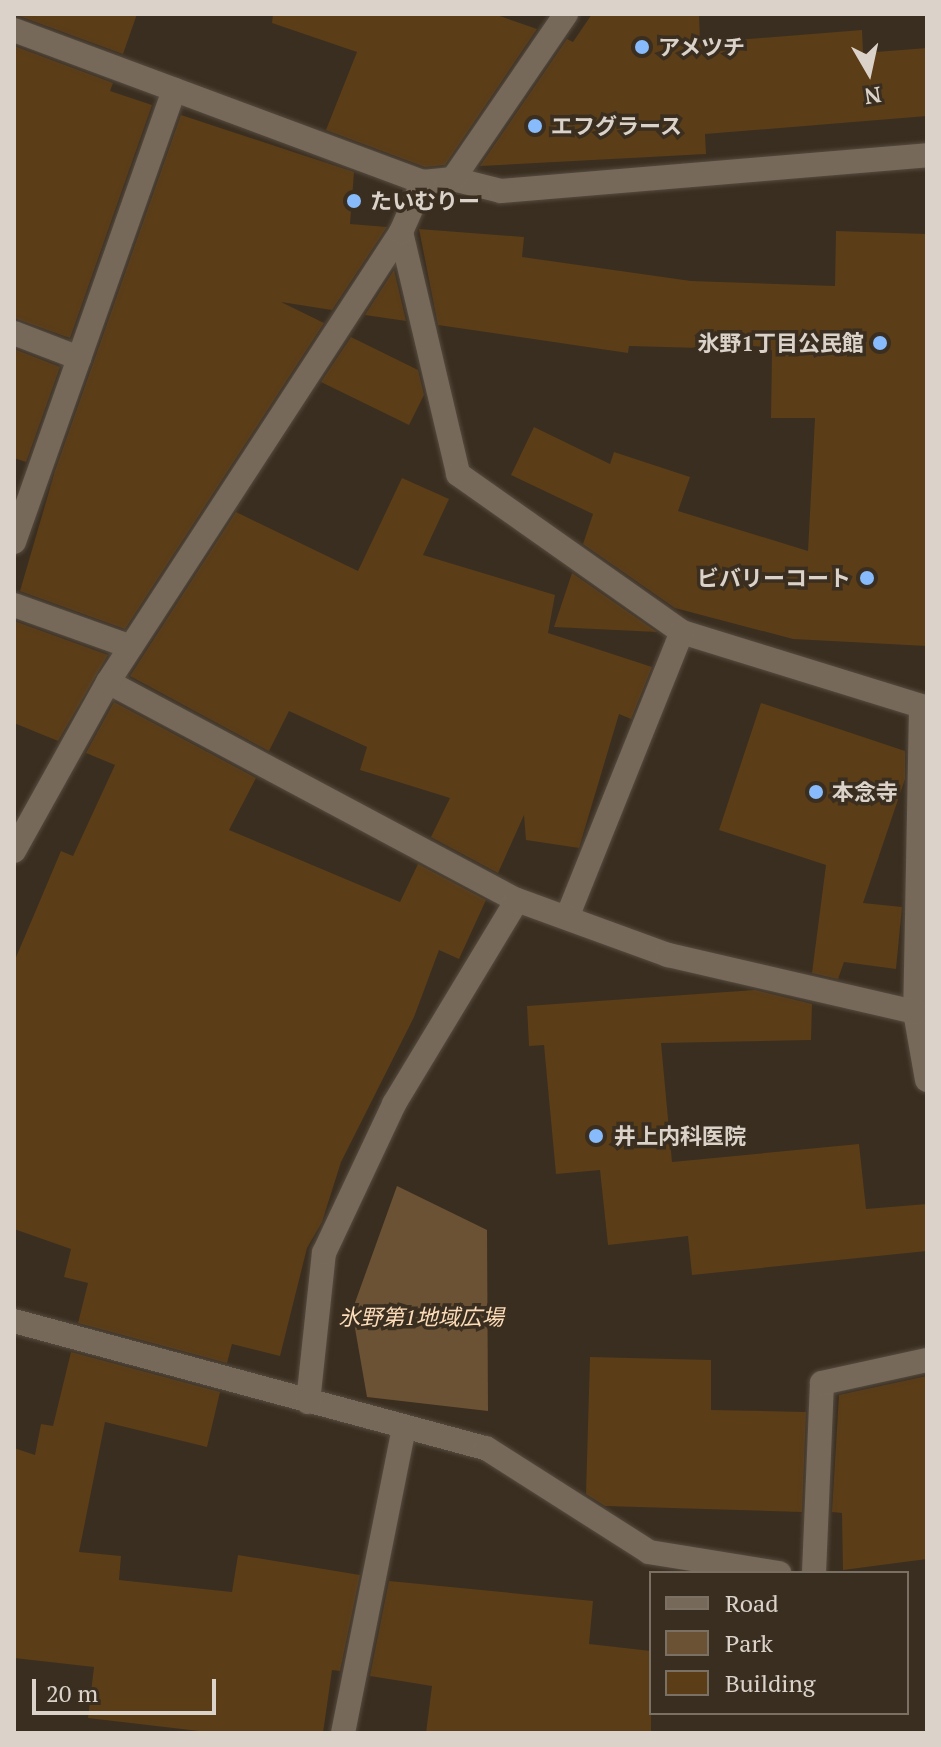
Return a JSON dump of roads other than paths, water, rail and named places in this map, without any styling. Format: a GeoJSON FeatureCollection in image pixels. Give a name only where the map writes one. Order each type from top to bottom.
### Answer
{"type":"FeatureCollection","features":[{"type":"Feature","properties":{"kind":"street"},"geometry":{"type":"LineString","coordinates":[[453,179],[566,14]]}},
{"type":"Feature","properties":{"kind":"street"},"geometry":{"type":"LineString","coordinates":[[25,27],[174,89],[423,182],[453,179],[501,191],[927,155]]}},
{"type":"Feature","properties":{"kind":"street"},"geometry":{"type":"LineString","coordinates":[[14,542],[174,89]]}},
{"type":"Feature","properties":{"kind":"street"},"geometry":{"type":"LineString","coordinates":[[17,839],[108,682],[401,232],[423,182]]}},
{"type":"Feature","properties":{"kind":"street"},"geometry":{"type":"LineString","coordinates":[[401,232],[458,474],[682,632],[924,709],[921,1012],[927,1080]]}},
{"type":"Feature","properties":{"kind":"street"},"geometry":{"type":"LineString","coordinates":[[14,333],[79,358]]}},
{"type":"Feature","properties":{"kind":"street"},"geometry":{"type":"LineString","coordinates":[[14,605],[131,647]]}},
{"type":"Feature","properties":{"kind":"street"},"geometry":{"type":"LineString","coordinates":[[568,915],[682,632]]}},
{"type":"Feature","properties":{"kind":"street"},"geometry":{"type":"LineString","coordinates":[[108,682],[517,900],[568,915],[668,955],[921,1012]]}},
{"type":"Feature","properties":{"kind":"street"},"geometry":{"type":"LineString","coordinates":[[308,1402],[324,1253],[394,1104],[517,900]]}},
{"type":"Feature","properties":{"kind":"street"},"geometry":{"type":"LineString","coordinates":[[14,1321],[404,1429],[486,1448],[649,1552],[767,1571]]}},
{"type":"Feature","properties":{"kind":"street"},"geometry":{"type":"LineString","coordinates":[[814,1571],[822,1383],[927,1360]]}},
{"type":"Feature","properties":{"kind":"street"},"geometry":{"type":"LineString","coordinates":[[343,1733],[404,1429]]}},
{"type":"Feature","properties":{"kind":"place","name":"アメツチ"},"geometry":{"type":"Point","coordinates":[642,47]}},
{"type":"Feature","properties":{"kind":"place","name":"エフグラース"},"geometry":{"type":"Point","coordinates":[535,126]}},
{"type":"Feature","properties":{"kind":"place","name":"たいむりー"},"geometry":{"type":"Point","coordinates":[354,201]}},
{"type":"Feature","properties":{"kind":"place","name":"氷野1丁目公民館"},"geometry":{"type":"Point","coordinates":[880,343]}},
{"type":"Feature","properties":{"kind":"place","name":"ビバリーコート"},"geometry":{"type":"Point","coordinates":[867,578]}},
{"type":"Feature","properties":{"kind":"place","name":"本念寺"},"geometry":{"type":"Point","coordinates":[816,792]}},
{"type":"Feature","properties":{"kind":"place","name":"井上内科医院"},"geometry":{"type":"Point","coordinates":[596,1136]}},
{"type":"Feature","properties":{"kind":"park label","name":"氷野第1地域広場"},"geometry":{"type":"Point","coordinates":[421,1317]}}]}
